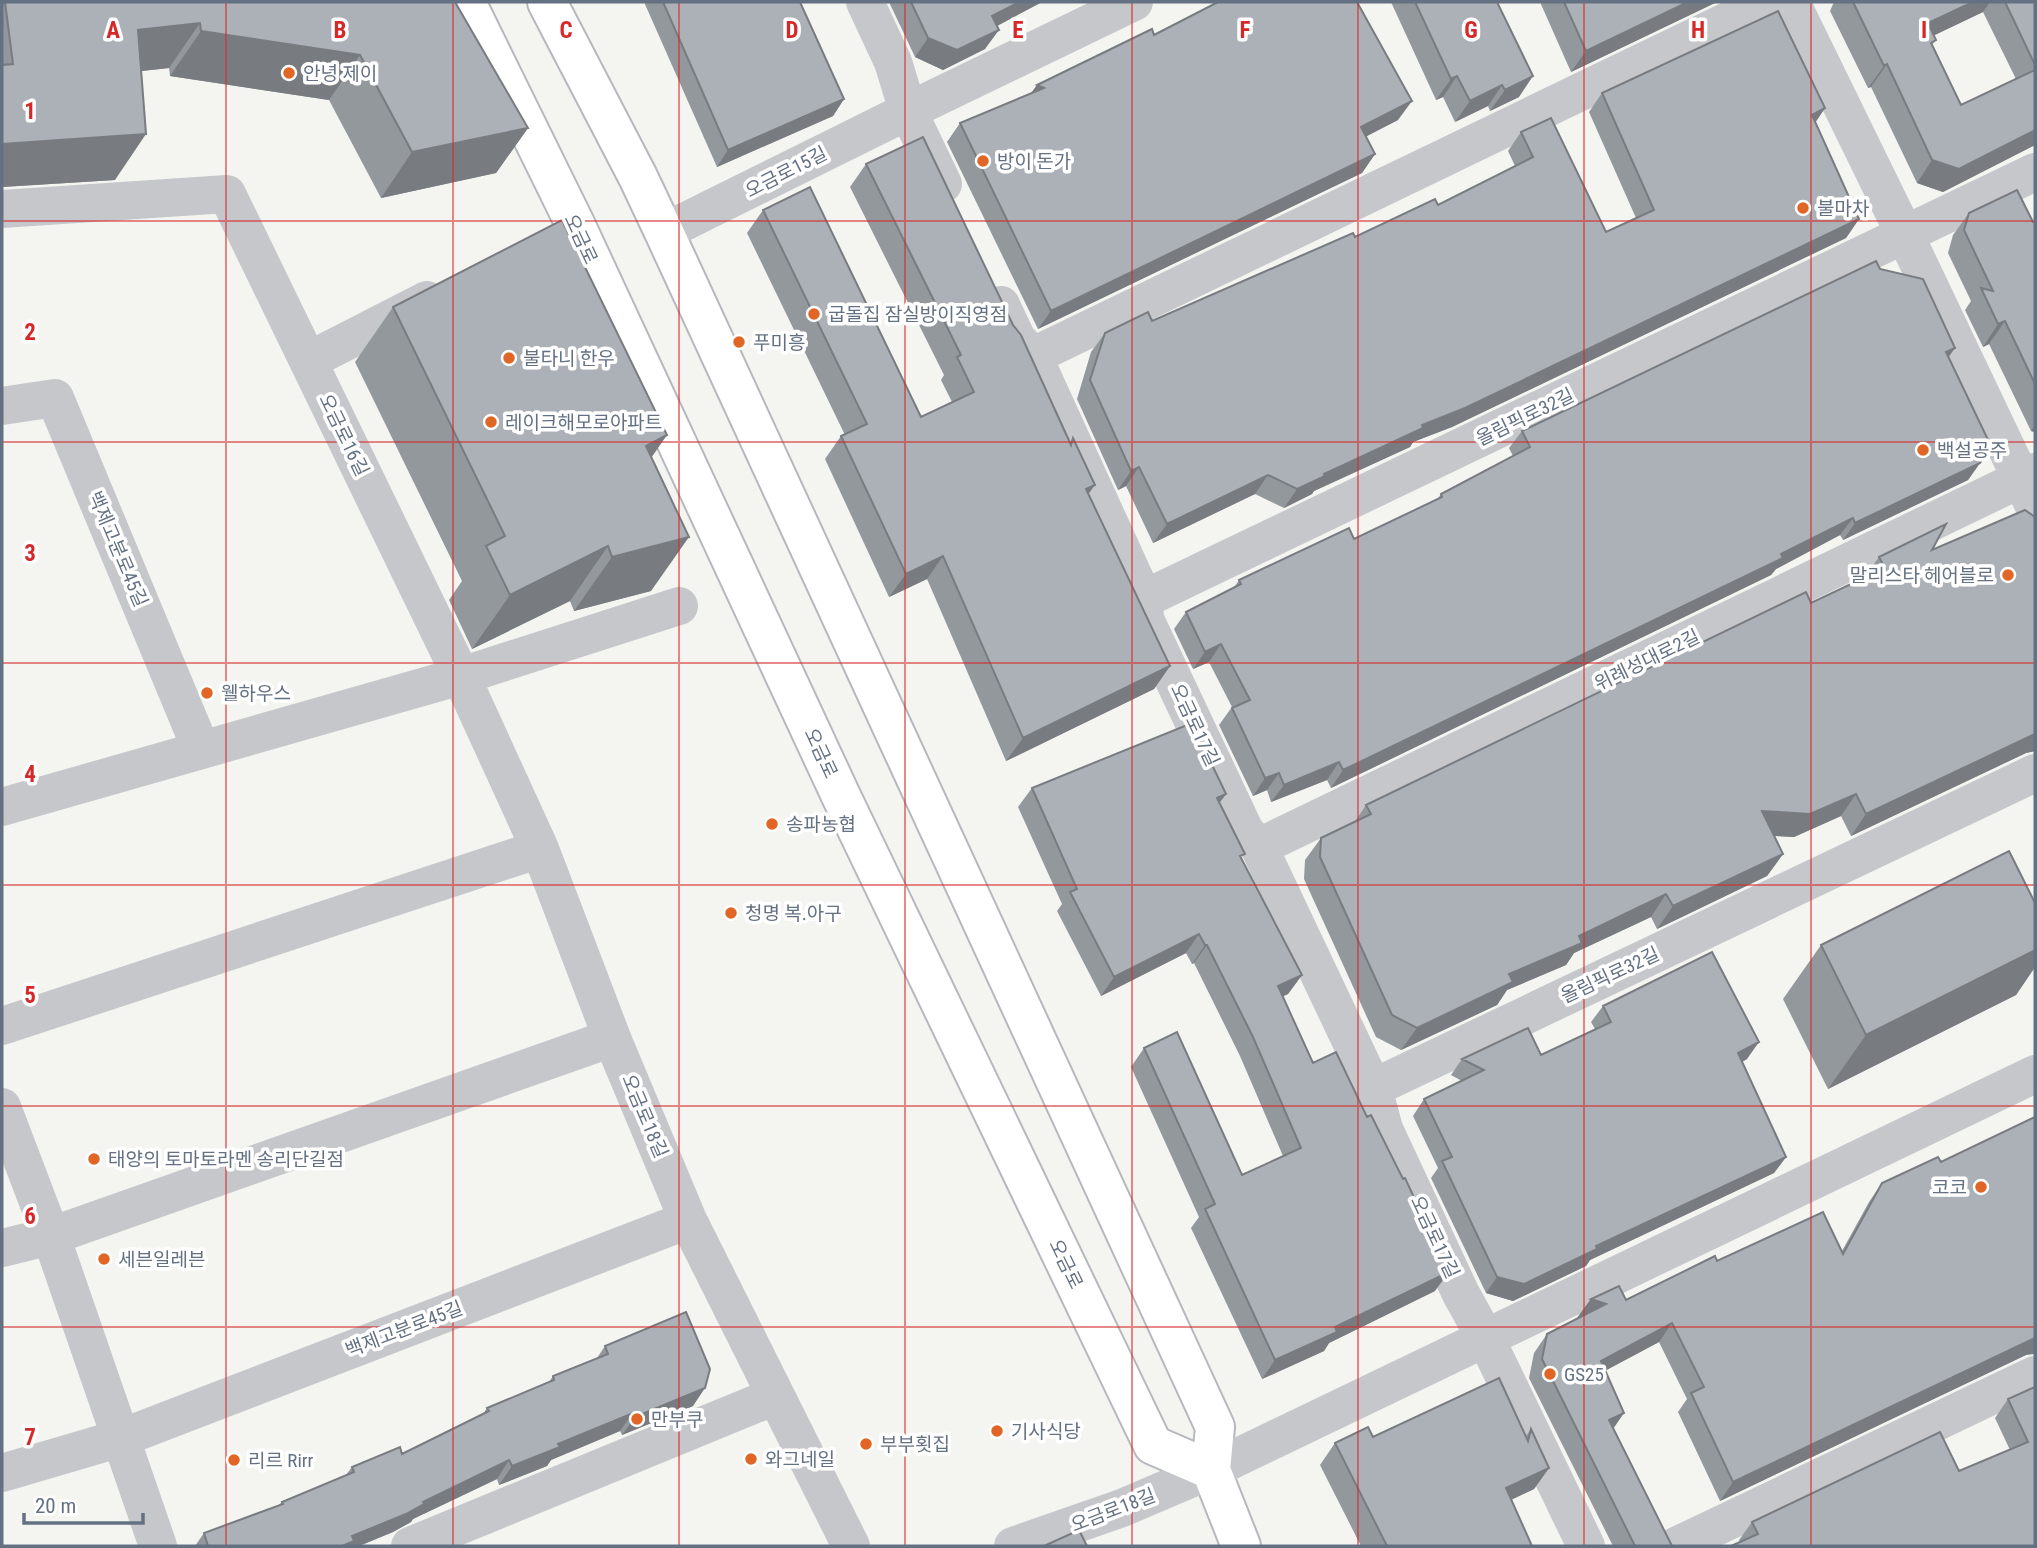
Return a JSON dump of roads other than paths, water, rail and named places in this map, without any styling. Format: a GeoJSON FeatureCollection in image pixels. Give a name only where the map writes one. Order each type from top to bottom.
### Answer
{"type":"FeatureCollection","features":[{"type":"Feature","properties":{"kind":"main road","name":"오금로"},"geometry":{"type":"LineString","coordinates":[[466,2],[559,233],[841,796],[1153,1445],[1211,1470]]}},
{"type":"Feature","properties":{"kind":"main road"},"geometry":{"type":"LineString","coordinates":[[547,2],[664,232],[1215,1427],[1211,1470],[1241,1546]]}},
{"type":"Feature","properties":{"kind":"street"},"geometry":{"type":"LineString","coordinates":[[865,2],[893,62],[908,111],[960,219]]}},
{"type":"Feature","properties":{"kind":"street"},"geometry":{"type":"LineString","coordinates":[[1033,356],[1766,2]]}},
{"type":"Feature","properties":{"kind":"street"},"geometry":{"type":"LineString","coordinates":[[1791,2],[2031,486]]}},
{"type":"Feature","properties":{"kind":"street","name":"오금로15길"},"geometry":{"type":"LineString","coordinates":[[664,232],[1120,5]]}},
{"type":"Feature","properties":{"kind":"street","name":"올림픽로32길"},"geometry":{"type":"LineString","coordinates":[[1144,599],[2035,172]]}},
{"type":"Feature","properties":{"kind":"street","name":"오금로16길"},"geometry":{"type":"LineString","coordinates":[[2,209],[227,194],[461,676]]}},
{"type":"Feature","properties":{"kind":"street","name":"오금로17길"},"geometry":{"type":"LineString","coordinates":[[988,279],[1017,339],[1033,356],[1144,599],[1145,618],[1245,831],[1259,848],[1373,1088],[1384,1129],[1461,1294],[1486,1339]]}},
{"type":"Feature","properties":{"kind":"street"},"geometry":{"type":"LineString","coordinates":[[308,361],[456,285]]}},
{"type":"Feature","properties":{"kind":"street","name":"백제고분로45길"},"geometry":{"type":"LineString","coordinates":[[2,405],[55,398],[201,750]]}},
{"type":"Feature","properties":{"kind":"street","name":"위례성대로2길"},"geometry":{"type":"LineString","coordinates":[[1259,848],[2031,486]]}},
{"type":"Feature","properties":{"kind":"street"},"geometry":{"type":"LineString","coordinates":[[2,807],[461,676],[679,606]]}},
{"type":"Feature","properties":{"kind":"street","name":"오금로18길"},"geometry":{"type":"LineString","coordinates":[[461,676],[540,849],[612,1038],[688,1220],[851,1546]]}},
{"type":"Feature","properties":{"kind":"street","name":"올림픽로32길"},"geometry":{"type":"LineString","coordinates":[[1373,1088],[2035,773]]}},
{"type":"Feature","properties":{"kind":"street"},"geometry":{"type":"LineString","coordinates":[[2,1026],[540,849]]}},
{"type":"Feature","properties":{"kind":"street"},"geometry":{"type":"LineString","coordinates":[[2,1248],[51,1236],[612,1038]]}},
{"type":"Feature","properties":{"kind":"street"},"geometry":{"type":"LineString","coordinates":[[1211,1470],[2035,1074]]}},
{"type":"Feature","properties":{"kind":"street"},"geometry":{"type":"LineString","coordinates":[[2,1107],[51,1236],[158,1546]]}},
{"type":"Feature","properties":{"kind":"street","name":"백제고분로45길"},"geometry":{"type":"LineString","coordinates":[[2,1474],[121,1438],[688,1220]]}},
{"type":"Feature","properties":{"kind":"street"},"geometry":{"type":"LineString","coordinates":[[1486,1339],[1586,1546]]}},
{"type":"Feature","properties":{"kind":"street"},"geometry":{"type":"LineString","coordinates":[[1676,1546],[2035,1375]]}},
{"type":"Feature","properties":{"kind":"street"},"geometry":{"type":"LineString","coordinates":[[410,1546],[775,1396]]}},
{"type":"Feature","properties":{"kind":"street","name":"오금로18길"},"geometry":{"type":"LineString","coordinates":[[1013,1546],[1122,1508],[1211,1470]]}},
{"type":"Feature","properties":{"kind":"place","name":"안녕 제이"},"geometry":{"type":"Point","coordinates":[289,73]}},
{"type":"Feature","properties":{"kind":"place","name":"방이 돈가"},"geometry":{"type":"Point","coordinates":[983,161]}},
{"type":"Feature","properties":{"kind":"place","name":"불마차"},"geometry":{"type":"Point","coordinates":[1803,208]}},
{"type":"Feature","properties":{"kind":"place","name":"굽돌집 잠실방이직영점"},"geometry":{"type":"Point","coordinates":[814,314]}},
{"type":"Feature","properties":{"kind":"place","name":"푸미흥"},"geometry":{"type":"Point","coordinates":[739,342]}},
{"type":"Feature","properties":{"kind":"place","name":"불타니 한우"},"geometry":{"type":"Point","coordinates":[509,358]}},
{"type":"Feature","properties":{"kind":"place","name":"레이크해모로아파트"},"geometry":{"type":"Point","coordinates":[491,422]}},
{"type":"Feature","properties":{"kind":"place","name":"백설공주"},"geometry":{"type":"Point","coordinates":[1923,450]}},
{"type":"Feature","properties":{"kind":"place","name":"말리스타 헤어블로"},"geometry":{"type":"Point","coordinates":[2008,575]}},
{"type":"Feature","properties":{"kind":"place","name":"웰하우스"},"geometry":{"type":"Point","coordinates":[207,693]}},
{"type":"Feature","properties":{"kind":"place","name":"송파농협"},"geometry":{"type":"Point","coordinates":[772,824]}},
{"type":"Feature","properties":{"kind":"place","name":"청명 복.아구"},"geometry":{"type":"Point","coordinates":[731,913]}},
{"type":"Feature","properties":{"kind":"place","name":"태양의 토마토라멘 송리단길점"},"geometry":{"type":"Point","coordinates":[94,1159]}},
{"type":"Feature","properties":{"kind":"place","name":"코코"},"geometry":{"type":"Point","coordinates":[1981,1187]}},
{"type":"Feature","properties":{"kind":"place","name":"세븐일레븐"},"geometry":{"type":"Point","coordinates":[104,1259]}},
{"type":"Feature","properties":{"kind":"place","name":"GS25"},"geometry":{"type":"Point","coordinates":[1550,1374]}},
{"type":"Feature","properties":{"kind":"place","name":"만부쿠"},"geometry":{"type":"Point","coordinates":[637,1419]}},
{"type":"Feature","properties":{"kind":"place","name":"기사식당"},"geometry":{"type":"Point","coordinates":[997,1431]}},
{"type":"Feature","properties":{"kind":"place","name":"부부횟집"},"geometry":{"type":"Point","coordinates":[866,1444]}},
{"type":"Feature","properties":{"kind":"place","name":"와그네일"},"geometry":{"type":"Point","coordinates":[751,1459]}},
{"type":"Feature","properties":{"kind":"place","name":"리르 Rirr"},"geometry":{"type":"Point","coordinates":[234,1460]}}]}
